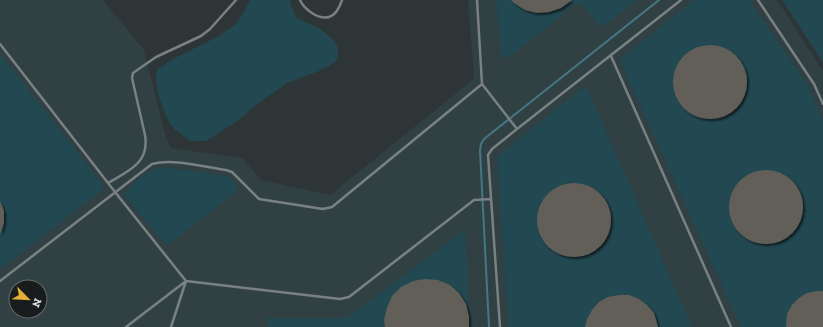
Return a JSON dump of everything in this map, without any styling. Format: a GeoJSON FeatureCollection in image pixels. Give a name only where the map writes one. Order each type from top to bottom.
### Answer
{"type":"FeatureCollection","features":[{"type":"Feature","properties":{"kind":"lane"},"geometry":{"type":"LineString","coordinates":[[108,183],[140,162],[146,149],[147,143],[132,78],[133,74],[156,57],[201,36],[210,29],[236,0]]}},
{"type":"Feature","properties":{"kind":"lane"},"geometry":{"type":"LineString","coordinates":[[300,0],[311,13],[320,17],[328,17],[335,13],[342,0]]}},
{"type":"Feature","properties":{"kind":"lane"},"geometry":{"type":"LineString","coordinates":[[477,0],[482,84],[517,129]]}},
{"type":"Feature","properties":{"kind":"lane"},"geometry":{"type":"LineString","coordinates":[[500,327],[488,155],[492,149],[681,0]]}},
{"type":"Feature","properties":{"kind":"lane"},"geometry":{"type":"LineString","coordinates":[[758,0],[814,84],[823,104]]}},
{"type":"Feature","properties":{"kind":"lane"},"geometry":{"type":"LineString","coordinates":[[0,44],[186,281]]}},
{"type":"Feature","properties":{"kind":"lane"},"geometry":{"type":"LineString","coordinates":[[611,56],[731,327]]}},
{"type":"Feature","properties":{"kind":"lane"},"geometry":{"type":"LineString","coordinates":[[0,281],[152,164],[158,162],[171,162],[232,172],[259,199],[323,209],[332,207],[482,84]]}},
{"type":"Feature","properties":{"kind":"lane"},"geometry":{"type":"LineString","coordinates":[[126,327],[186,281],[340,299],[349,297],[474,200],[491,199]]}},
{"type":"Feature","properties":{"kind":"lane"},"geometry":{"type":"LineString","coordinates":[[171,327],[186,281]]}},
{"type":"Feature","properties":{"kind":"shaded area"},"geometry":{"type":"Polygon","coordinates":[[[0,0],[103,0],[144,50],[166,138],[171,148],[242,158],[261,180],[330,195],[470,82],[474,77],[468,0],[777,0],[823,71],[823,327],[0,327],[0,0]]]}},
{"type":"Feature","properties":{"kind":"shaded area"},"geometry":{"type":"Polygon","coordinates":[[[251,0],[290,0],[297,18],[321,29],[334,41],[338,47],[338,59],[319,71],[287,83],[256,105],[239,120],[206,141],[190,141],[174,129],[167,118],[158,94],[156,73],[158,69],[175,58],[219,36],[236,24],[251,0]]]}},
{"type":"Feature","properties":{"kind":"shaded area"},"geometry":{"type":"Polygon","coordinates":[[[496,0],[637,0],[604,26],[598,25],[582,5],[577,3],[507,59],[502,56],[496,0]]]}},
{"type":"Feature","properties":{"kind":"shaded area"},"geometry":{"type":"Polygon","coordinates":[[[694,0],[749,0],[808,86],[823,120],[823,327],[741,327],[620,61],[694,0]]]}},
{"type":"Feature","properties":{"kind":"shaded area"},"geometry":{"type":"Polygon","coordinates":[[[782,0],[823,0],[823,62],[782,0]]]}},
{"type":"Feature","properties":{"kind":"shaded area"},"geometry":{"type":"Polygon","coordinates":[[[0,54],[102,184],[101,191],[0,269],[0,54]]]}},
{"type":"Feature","properties":{"kind":"shaded area"},"geometry":{"type":"Polygon","coordinates":[[[587,88],[692,327],[509,327],[497,158],[581,89],[587,88]]]}},
{"type":"Feature","properties":{"kind":"shaded area"},"geometry":{"type":"Polygon","coordinates":[[[160,167],[228,176],[236,183],[237,191],[169,244],[165,244],[124,195],[140,178],[160,167]]]}},
{"type":"Feature","properties":{"kind":"shaded area"},"geometry":{"type":"Polygon","coordinates":[[[465,230],[470,327],[268,327],[268,318],[343,318],[350,316],[465,230]]]}},
{"type":"Feature","properties":{"kind":"building"},"geometry":{"type":"Polygon","coordinates":[[[511,0],[572,0],[561,8],[549,12],[537,13],[525,10],[511,0]]]}},
{"type":"Feature","properties":{"kind":"building"},"geometry":{"type":"Polygon","coordinates":[[[710,45],[731,51],[741,61],[747,82],[741,103],[731,113],[710,119],[689,113],[679,103],[673,82],[679,61],[689,51],[710,45]]]}},
{"type":"Feature","properties":{"kind":"building"},"geometry":{"type":"Polygon","coordinates":[[[766,170],[780,173],[792,181],[800,193],[803,207],[800,221],[792,233],[780,241],[766,244],[752,241],[740,233],[732,221],[729,207],[732,193],[740,181],[752,173],[766,170]]]}},
{"type":"Feature","properties":{"kind":"building"},"geometry":{"type":"Polygon","coordinates":[[[574,183],[588,186],[600,194],[608,206],[611,220],[608,234],[600,246],[588,254],[574,257],[560,254],[548,246],[540,234],[537,220],[540,206],[548,194],[560,186],[574,183]]]}},
{"type":"Feature","properties":{"kind":"building"},"geometry":{"type":"Polygon","coordinates":[[[0,201],[4,211],[4,223],[0,235],[0,201]]]}},
{"type":"Feature","properties":{"kind":"building"},"geometry":{"type":"Polygon","coordinates":[[[425,279],[438,280],[450,285],[459,293],[466,304],[469,317],[469,327],[385,327],[384,320],[392,296],[401,287],[413,281],[425,279]]]}},
{"type":"Feature","properties":{"kind":"building"},"geometry":{"type":"Polygon","coordinates":[[[823,291],[823,327],[786,327],[787,314],[792,305],[807,293],[823,291]]]}},
{"type":"Feature","properties":{"kind":"building"},"geometry":{"type":"Polygon","coordinates":[[[629,295],[639,299],[647,305],[654,313],[658,327],[585,327],[592,310],[599,302],[608,297],[629,295]]]}},
{"type":"Feature","properties":{"kind":"waterway"},"geometry":{"type":"LineString","coordinates":[[489,327],[480,150],[481,144],[484,139],[659,0]]}}]}
